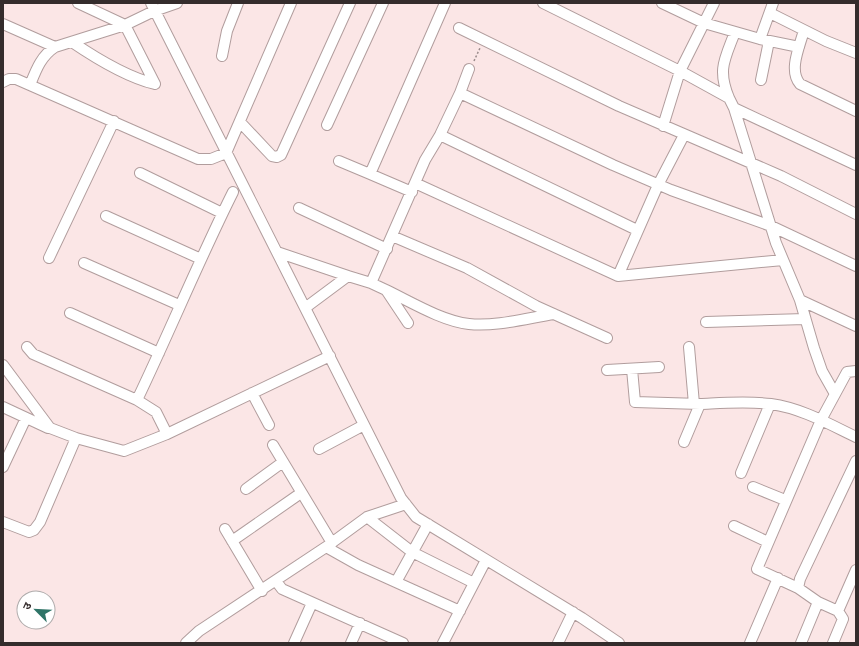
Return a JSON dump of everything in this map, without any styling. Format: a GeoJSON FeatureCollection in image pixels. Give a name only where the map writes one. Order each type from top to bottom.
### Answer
{"type":"FeatureCollection","features":[{"type":"Feature","properties":{"kind":"street"},"geometry":{"type":"LineString","coordinates":[[72,42],[103,61],[144,81],[155,84],[126,25],[78,3]]}},
{"type":"Feature","properties":{"kind":"street"},"geometry":{"type":"LineString","coordinates":[[30,85],[40,61],[47,52],[72,42],[126,25],[152,7],[177,3]]}},
{"type":"Feature","properties":{"kind":"street"},"geometry":{"type":"LineString","coordinates":[[222,56],[227,31],[238,3]]}},
{"type":"Feature","properties":{"kind":"street"},"geometry":{"type":"LineString","coordinates":[[3,82],[9,79],[16,79],[198,159],[211,159],[226,153],[291,3]]}},
{"type":"Feature","properties":{"kind":"street"},"geometry":{"type":"LineString","coordinates":[[240,122],[272,156],[276,157],[281,155],[350,3]]}},
{"type":"Feature","properties":{"kind":"street"},"geometry":{"type":"LineString","coordinates":[[327,125],[383,3]]}},
{"type":"Feature","properties":{"kind":"street"},"geometry":{"type":"LineString","coordinates":[[370,174],[445,3]]}},
{"type":"Feature","properties":{"kind":"street"},"geometry":{"type":"LineString","coordinates":[[543,3],[680,71],[729,98]]}},
{"type":"Feature","properties":{"kind":"street"},"geometry":{"type":"LineString","coordinates":[[662,3],[704,23],[764,40],[799,47]]}},
{"type":"Feature","properties":{"kind":"street"},"geometry":{"type":"LineString","coordinates":[[663,126],[680,71],[714,3]]}},
{"type":"Feature","properties":{"kind":"street"},"geometry":{"type":"LineString","coordinates":[[152,7],[401,498],[416,517],[574,612],[619,643]]}},
{"type":"Feature","properties":{"kind":"street"},"geometry":{"type":"LineString","coordinates":[[761,80],[764,40],[771,8],[804,30],[856,53]]}},
{"type":"Feature","properties":{"kind":"street"},"geometry":{"type":"LineString","coordinates":[[3,24],[55,48]]}},
{"type":"Feature","properties":{"kind":"street"},"geometry":{"type":"LineString","coordinates":[[459,28],[684,136],[750,162],[856,214]]}},
{"type":"Feature","properties":{"kind":"street"},"geometry":{"type":"LineString","coordinates":[[804,30],[794,67],[796,79],[800,84],[856,111]]}},
{"type":"Feature","properties":{"kind":"street"},"geometry":{"type":"LineString","coordinates":[[735,32],[723,68],[722,81],[734,108],[750,162],[783,260],[800,300],[816,356],[835,394]]}},
{"type":"Feature","properties":{"kind":"street"},"geometry":{"type":"LineString","coordinates":[[371,283],[425,160],[440,135],[460,93],[469,69]]}},
{"type":"Feature","properties":{"kind":"street"},"geometry":{"type":"LineString","coordinates":[[460,93],[658,184],[771,226],[856,266]]}},
{"type":"Feature","properties":{"kind":"street"},"geometry":{"type":"LineString","coordinates":[[734,108],[856,165]]}},
{"type":"Feature","properties":{"kind":"street"},"geometry":{"type":"LineString","coordinates":[[49,258],[114,121]]}},
{"type":"Feature","properties":{"kind":"street"},"geometry":{"type":"LineString","coordinates":[[440,135],[636,230]]}},
{"type":"Feature","properties":{"kind":"street"},"geometry":{"type":"LineString","coordinates":[[618,276],[636,230],[658,184],[684,136]]}},
{"type":"Feature","properties":{"kind":"street"},"geometry":{"type":"LineString","coordinates":[[339,161],[370,174],[414,188],[618,276],[783,260]]}},
{"type":"Feature","properties":{"kind":"street"},"geometry":{"type":"LineString","coordinates":[[140,174],[222,212]]}},
{"type":"Feature","properties":{"kind":"street"},"geometry":{"type":"LineString","coordinates":[[137,400],[222,212],[241,181]]}},
{"type":"Feature","properties":{"kind":"street"},"geometry":{"type":"LineString","coordinates":[[233,192],[246,191]]}},
{"type":"Feature","properties":{"kind":"street"},"geometry":{"type":"LineString","coordinates":[[299,208],[386,249]]}},
{"type":"Feature","properties":{"kind":"street"},"geometry":{"type":"LineString","coordinates":[[106,216],[201,259]]}},
{"type":"Feature","properties":{"kind":"street"},"geometry":{"type":"LineString","coordinates":[[392,236],[467,268],[536,306],[607,338]]}},
{"type":"Feature","properties":{"kind":"street"},"geometry":{"type":"LineString","coordinates":[[277,252],[371,283],[437,314],[468,324],[481,325],[556,314]]}},
{"type":"Feature","properties":{"kind":"street"},"geometry":{"type":"LineString","coordinates":[[84,263],[179,305]]}},
{"type":"Feature","properties":{"kind":"street"},"geometry":{"type":"LineString","coordinates":[[305,308],[348,276]]}},
{"type":"Feature","properties":{"kind":"street"},"geometry":{"type":"LineString","coordinates":[[386,290],[408,323]]}},
{"type":"Feature","properties":{"kind":"street"},"geometry":{"type":"LineString","coordinates":[[800,300],[856,326]]}},
{"type":"Feature","properties":{"kind":"street"},"geometry":{"type":"LineString","coordinates":[[70,313],[159,353]]}},
{"type":"Feature","properties":{"kind":"street"},"geometry":{"type":"LineString","coordinates":[[706,322],[805,318]]}},
{"type":"Feature","properties":{"kind":"street"},"geometry":{"type":"LineString","coordinates":[[28,347],[34,354],[137,400],[156,412],[167,434]]}},
{"type":"Feature","properties":{"kind":"street"},"geometry":{"type":"LineString","coordinates":[[684,442],[697,404],[689,347]]}},
{"type":"Feature","properties":{"kind":"street"},"geometry":{"type":"LineString","coordinates":[[3,407],[76,438],[124,451],[167,434],[330,356]]}},
{"type":"Feature","properties":{"kind":"street"},"geometry":{"type":"LineString","coordinates":[[3,365],[50,428]]}},
{"type":"Feature","properties":{"kind":"street"},"geometry":{"type":"LineString","coordinates":[[607,370],[659,367]]}},
{"type":"Feature","properties":{"kind":"street"},"geometry":{"type":"LineString","coordinates":[[632,369],[635,402],[770,404],[802,412],[856,436]]}},
{"type":"Feature","properties":{"kind":"street"},"geometry":{"type":"LineString","coordinates":[[833,643],[843,619],[838,611],[818,602],[798,588],[757,568],[785,500],[821,420],[847,372],[856,371]]}},
{"type":"Feature","properties":{"kind":"street"},"geometry":{"type":"LineString","coordinates":[[252,393],[269,425]]}},
{"type":"Feature","properties":{"kind":"street"},"geometry":{"type":"LineString","coordinates":[[741,473],[770,404]]}},
{"type":"Feature","properties":{"kind":"street"},"geometry":{"type":"LineString","coordinates":[[4,463],[26,418]]}},
{"type":"Feature","properties":{"kind":"street"},"geometry":{"type":"LineString","coordinates":[[319,449],[364,425]]}},
{"type":"Feature","properties":{"kind":"street"},"geometry":{"type":"LineString","coordinates":[[3,522],[29,532],[34,530],[40,522],[76,438]]}},
{"type":"Feature","properties":{"kind":"street"},"geometry":{"type":"LineString","coordinates":[[273,445],[329,545],[358,565],[460,611]]}},
{"type":"Feature","properties":{"kind":"street"},"geometry":{"type":"LineString","coordinates":[[798,588],[800,579],[856,461]]}},
{"type":"Feature","properties":{"kind":"street"},"geometry":{"type":"LineString","coordinates":[[246,489],[283,462]]}},
{"type":"Feature","properties":{"kind":"street"},"geometry":{"type":"LineString","coordinates":[[753,487],[785,500]]}},
{"type":"Feature","properties":{"kind":"street"},"geometry":{"type":"LineString","coordinates":[[232,541],[301,493]]}},
{"type":"Feature","properties":{"kind":"street"},"geometry":{"type":"LineString","coordinates":[[186,643],[199,631],[276,581],[367,518],[406,504]]}},
{"type":"Feature","properties":{"kind":"street"},"geometry":{"type":"LineString","coordinates":[[367,518],[412,552],[474,583]]}},
{"type":"Feature","properties":{"kind":"street"},"geometry":{"type":"LineString","coordinates":[[396,582],[428,524]]}},
{"type":"Feature","properties":{"kind":"street"},"geometry":{"type":"LineString","coordinates":[[734,526],[768,542]]}},
{"type":"Feature","properties":{"kind":"street"},"geometry":{"type":"LineString","coordinates":[[225,529],[262,590]]}},
{"type":"Feature","properties":{"kind":"street"},"geometry":{"type":"LineString","coordinates":[[443,643],[486,560]]}},
{"type":"Feature","properties":{"kind":"street"},"geometry":{"type":"LineString","coordinates":[[838,611],[856,570]]}},
{"type":"Feature","properties":{"kind":"street"},"geometry":{"type":"LineString","coordinates":[[750,643],[778,578]]}},
{"type":"Feature","properties":{"kind":"street"},"geometry":{"type":"LineString","coordinates":[[276,581],[282,589],[403,643]]}},
{"type":"Feature","properties":{"kind":"street"},"geometry":{"type":"LineString","coordinates":[[801,643],[818,602]]}},
{"type":"Feature","properties":{"kind":"street"},"geometry":{"type":"LineString","coordinates":[[294,643],[312,603]]}},
{"type":"Feature","properties":{"kind":"street"},"geometry":{"type":"LineString","coordinates":[[558,643],[574,612]]}},
{"type":"Feature","properties":{"kind":"street"},"geometry":{"type":"LineString","coordinates":[[350,643],[360,623]]}},
{"type":"Feature","properties":{"kind":"path"},"geometry":{"type":"LineString","coordinates":[[469,69],[483,40]]}}]}
